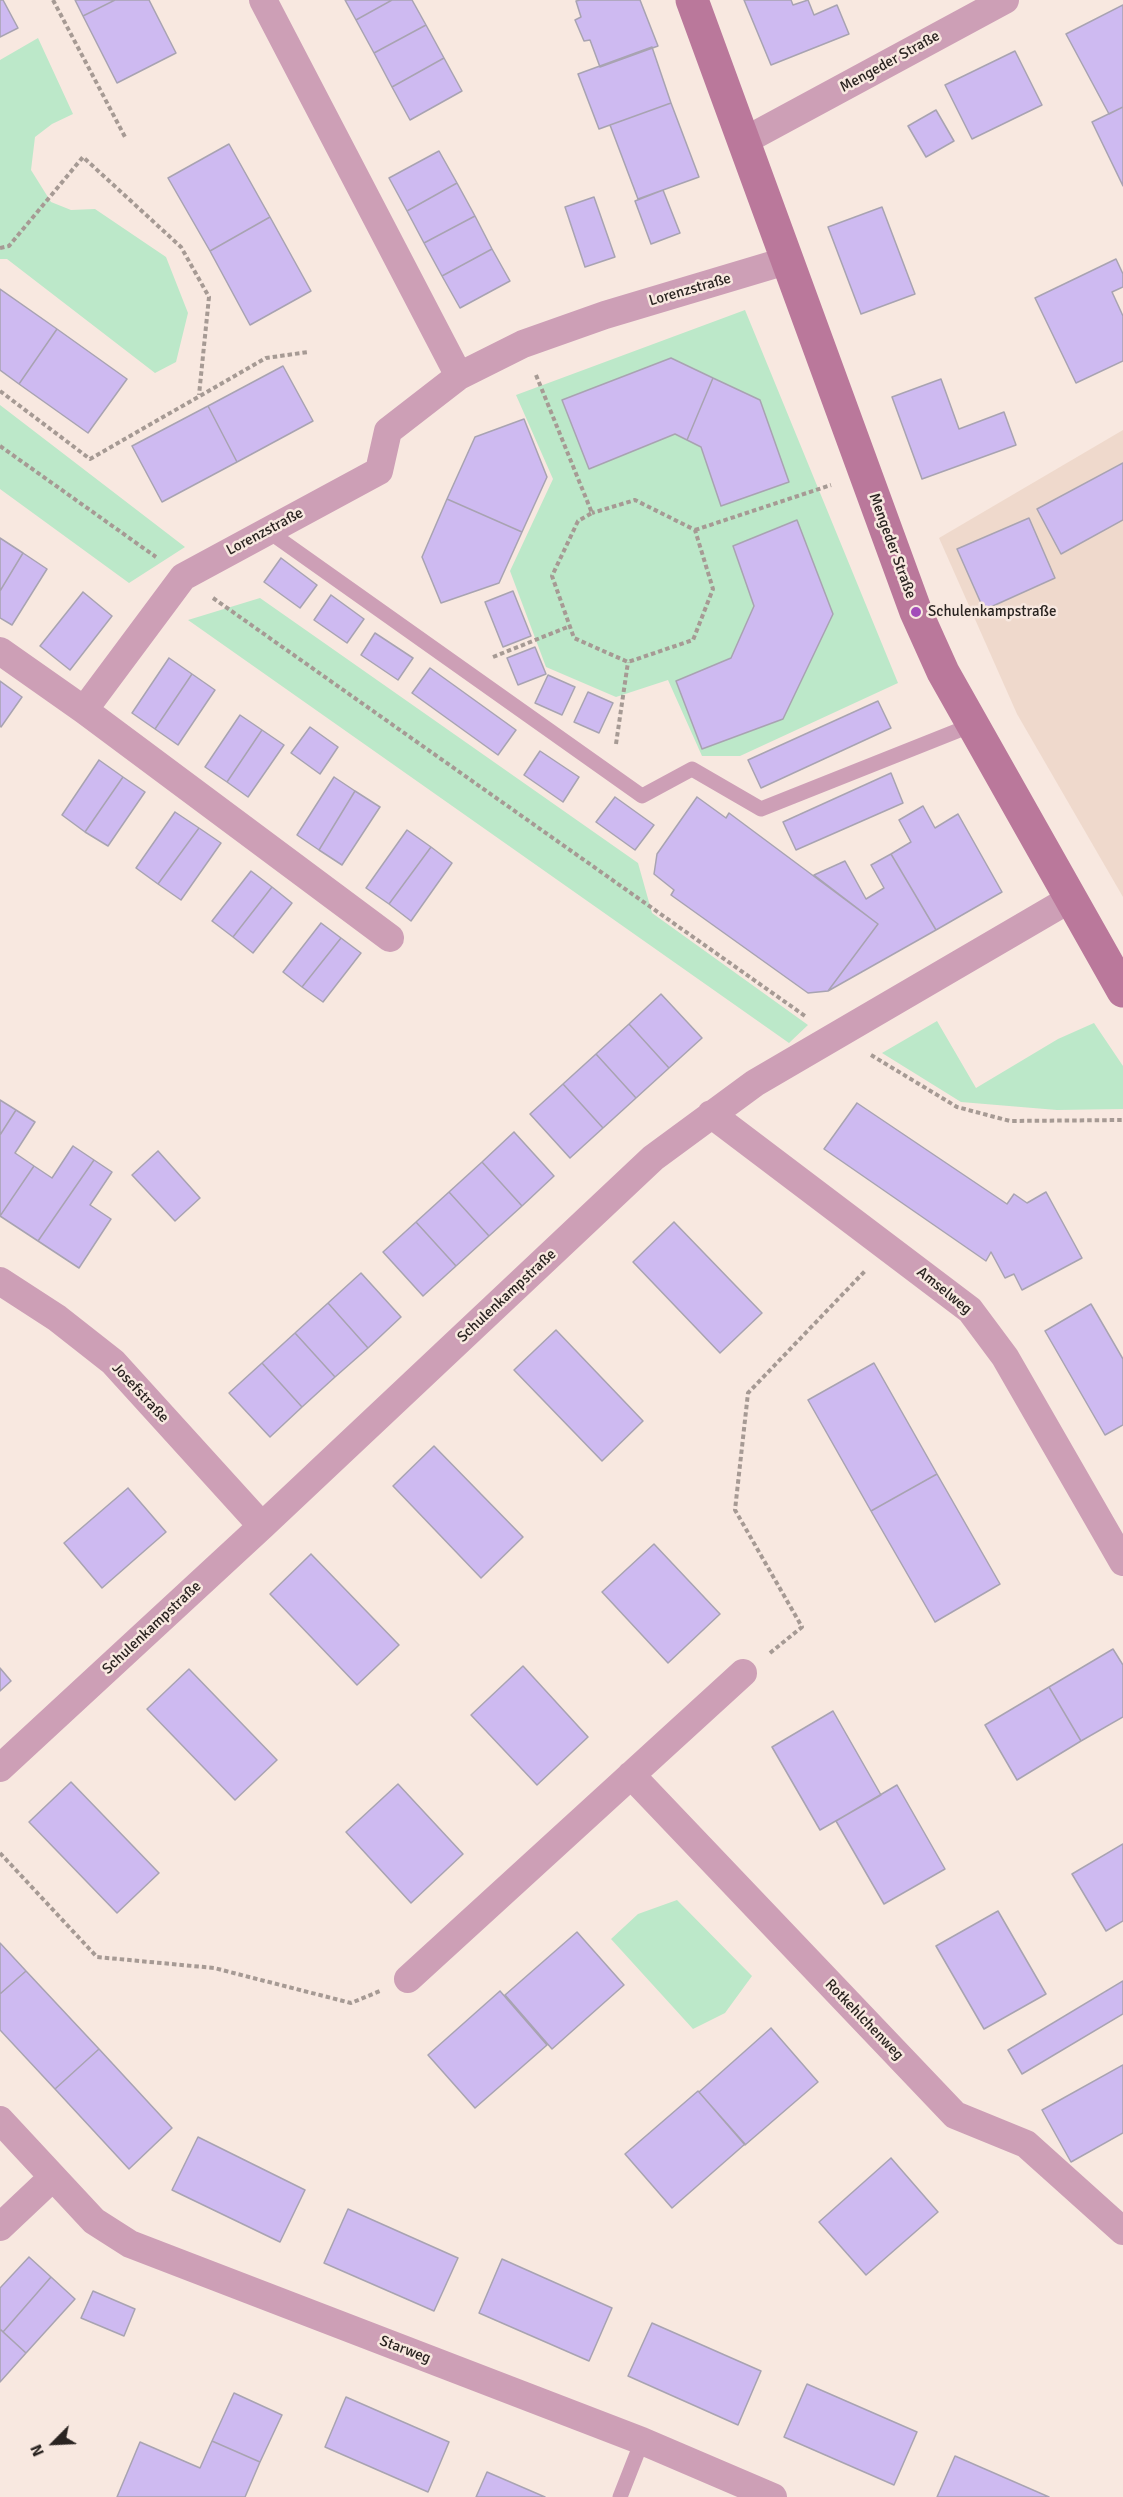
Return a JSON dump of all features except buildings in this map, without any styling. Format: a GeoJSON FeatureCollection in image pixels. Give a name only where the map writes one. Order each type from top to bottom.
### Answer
{"type":"FeatureCollection","features":[{"type":"Feature","properties":{"kind":"main road","name":"Mengeder Straße"},"geometry":{"type":"LineString","coordinates":[[692,0],[916,612],[943,672],[1123,991]]}},
{"type":"Feature","properties":{"kind":"street"},"geometry":{"type":"LineString","coordinates":[[263,0],[459,376]]}},
{"type":"Feature","properties":{"kind":"street","name":"Mengeder Straße"},"geometry":{"type":"LineString","coordinates":[[744,141],[1005,0]]}},
{"type":"Feature","properties":{"kind":"street","name":"Lorenzstraße"},"geometry":{"type":"LineString","coordinates":[[84,710],[183,577],[379,471],[388,431],[459,376],[523,344],[605,315],[789,260]]}},
{"type":"Feature","properties":{"kind":"street"},"geometry":{"type":"LineString","coordinates":[[0,651],[84,710],[390,938]]}},
{"type":"Feature","properties":{"kind":"street","name":"Schulenkampstraße"},"geometry":{"type":"LineString","coordinates":[[0,1768],[262,1526],[653,1158],[755,1083],[1070,899]]}},
{"type":"Feature","properties":{"kind":"street","name":"Amselweg"},"geometry":{"type":"LineString","coordinates":[[711,1114],[970,1310],[1005,1357],[1123,1563]]}},
{"type":"Feature","properties":{"kind":"street","name":"Josefstraße"},"geometry":{"type":"LineString","coordinates":[[0,1281],[57,1318],[113,1362],[262,1526]]}},
{"type":"Feature","properties":{"kind":"street"},"geometry":{"type":"LineString","coordinates":[[408,1979],[743,1673]]}},
{"type":"Feature","properties":{"kind":"street","name":"Rotkehlchenweg"},"geometry":{"type":"LineString","coordinates":[[632,1775],[955,2115],[1026,2144],[1123,2231]]}},
{"type":"Feature","properties":{"kind":"street","name":"Starweg"},"geometry":{"type":"LineString","coordinates":[[0,2120],[94,2221],[130,2244],[642,2441],[773,2497]]}},
{"type":"Feature","properties":{"kind":"street"},"geometry":{"type":"LineString","coordinates":[[0,2227],[54,2177]]}},
{"type":"Feature","properties":{"kind":"lane"},"geometry":{"type":"LineString","coordinates":[[268,531],[460,670],[642,796],[692,769],[761,809],[972,725]]}},
{"type":"Feature","properties":{"kind":"lane"},"geometry":{"type":"LineString","coordinates":[[620,2497],[642,2441]]}},
{"type":"Feature","properties":{"kind":"path"},"geometry":{"type":"LineString","coordinates":[[53,0],[125,137]]}},
{"type":"Feature","properties":{"kind":"path"},"geometry":{"type":"LineString","coordinates":[[0,248],[9,246],[83,158],[181,247],[209,297],[199,395]]}},
{"type":"Feature","properties":{"kind":"path"},"geometry":{"type":"LineString","coordinates":[[523,344],[592,513]]}},
{"type":"Feature","properties":{"kind":"path"},"geometry":{"type":"LineString","coordinates":[[0,391],[90,459],[266,358],[308,352]]}},
{"type":"Feature","properties":{"kind":"path"},"geometry":{"type":"LineString","coordinates":[[0,446],[796,1010],[957,1107],[1010,1121],[1123,1120]]}},
{"type":"Feature","properties":{"kind":"path"},"geometry":{"type":"LineString","coordinates":[[695,530],[714,589],[693,639],[628,662],[574,638],[552,576],[578,521],[592,513],[635,500],[695,530],[865,474]]}},
{"type":"Feature","properties":{"kind":"path"},"geometry":{"type":"LineString","coordinates":[[460,670],[570,626]]}},
{"type":"Feature","properties":{"kind":"path"},"geometry":{"type":"LineString","coordinates":[[612,777],[628,662]]}},
{"type":"Feature","properties":{"kind":"path"},"geometry":{"type":"LineString","coordinates":[[743,1673],[802,1627],[735,1510],[748,1393],[888,1247]]}},
{"type":"Feature","properties":{"kind":"path"},"geometry":{"type":"LineString","coordinates":[[0,1852],[97,1957],[214,1968],[351,2003],[408,1979]]}},
{"type":"Feature","properties":{"kind":"shaded area"},"geometry":{"type":"Polygon","coordinates":[[[1123,430],[1123,897],[1017,714],[939,538],[1123,430]]]}},
{"type":"Feature","properties":{"kind":"green space"},"geometry":{"type":"Polygon","coordinates":[[[38,38],[73,114],[52,124],[35,137],[31,170],[51,202],[71,210],[95,209],[166,257],[188,313],[176,362],[155,373],[7,259],[0,259],[0,60],[38,38]]]}},
{"type":"Feature","properties":{"kind":"green space"},"geometry":{"type":"Polygon","coordinates":[[[745,310],[898,683],[740,756],[702,756],[668,680],[616,697],[546,667],[510,571],[553,479],[516,395],[745,310]]]}},
{"type":"Feature","properties":{"kind":"green space"},"geometry":{"type":"Polygon","coordinates":[[[0,405],[185,547],[129,583],[0,489],[0,405]]]}},
{"type":"Feature","properties":{"kind":"green space"},"geometry":{"type":"Polygon","coordinates":[[[260,598],[638,863],[652,913],[808,1025],[789,1043],[188,620],[260,598]]]}},
{"type":"Feature","properties":{"kind":"green space"},"geometry":{"type":"Polygon","coordinates":[[[937,1021],[976,1088],[1058,1039],[1094,1023],[1123,1066],[1123,1109],[1057,1110],[961,1102],[882,1053],[937,1021]]]}},
{"type":"Feature","properties":{"kind":"green space"},"geometry":{"type":"Polygon","coordinates":[[[677,1900],[752,1976],[725,2013],[693,2029],[611,1939],[638,1914],[677,1900]]]}},
{"type":"Feature","properties":{"kind":"place","name":"Schulenkampstraße"},"geometry":{"type":"Point","coordinates":[916,612]}}]}
